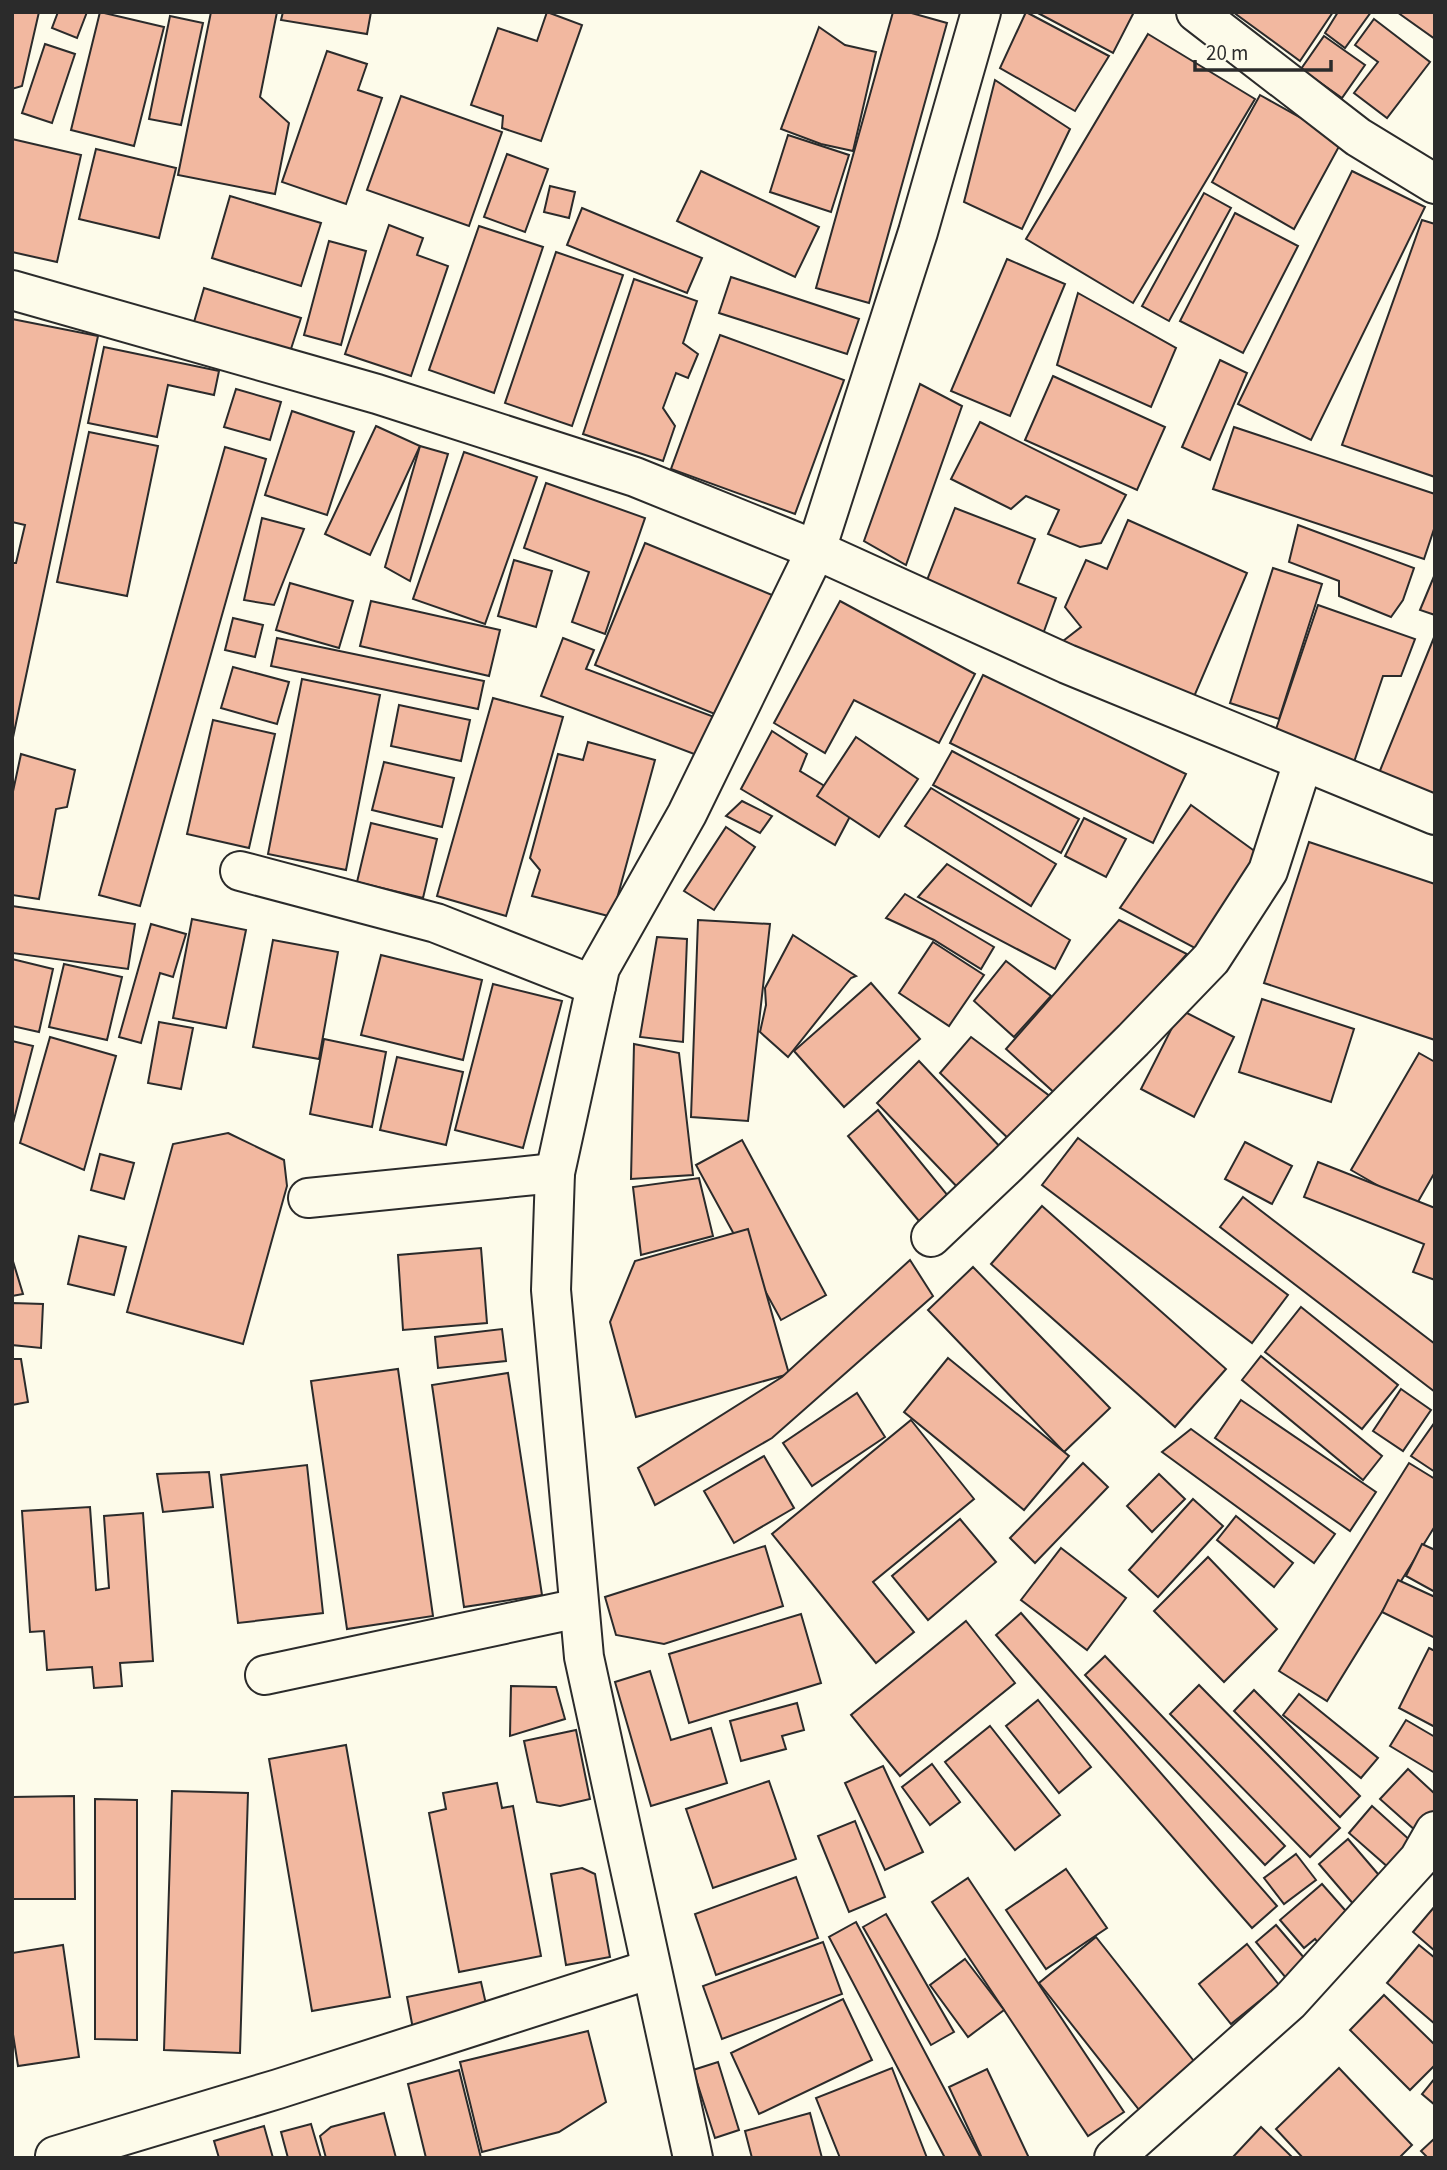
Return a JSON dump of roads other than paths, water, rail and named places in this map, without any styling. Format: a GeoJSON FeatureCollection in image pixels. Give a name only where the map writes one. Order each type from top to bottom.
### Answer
{"type":"FeatureCollection","features":[{"type":"Feature","properties":{"kind":"street"},"geometry":{"type":"LineString","coordinates":[[693,2158],[584,1657],[551,1290],[555,1173],[600,968],[687,814],[817,550],[918,232],[981,12]]}},
{"type":"Feature","properties":{"kind":"street"},"geometry":{"type":"LineString","coordinates":[[1196,12],[1357,137],[1435,184]]}},
{"type":"Feature","properties":{"kind":"street"},"geometry":{"type":"LineString","coordinates":[[12,290],[377,394],[610,468],[817,550],[1067,664],[1435,815]]}},
{"type":"Feature","properties":{"kind":"street"},"geometry":{"type":"LineString","coordinates":[[931,1237],[1114,1059],[1210,959],[1268,870],[1303,762]]}},
{"type":"Feature","properties":{"kind":"street"},"geometry":{"type":"LineString","coordinates":[[240,871],[436,923],[596,986]]}},
{"type":"Feature","properties":{"kind":"street"},"geometry":{"type":"LineString","coordinates":[[308,1198],[555,1173]]}},
{"type":"Feature","properties":{"kind":"street"},"geometry":{"type":"LineString","coordinates":[[265,1675],[579,1608]]}},
{"type":"Feature","properties":{"kind":"street"},"geometry":{"type":"LineString","coordinates":[[1114,2158],[1290,2001],[1419,1858],[1435,1831]]}},
{"type":"Feature","properties":{"kind":"street"},"geometry":{"type":"LineString","coordinates":[[55,2156],[278,2089],[651,1969]]}}]}
